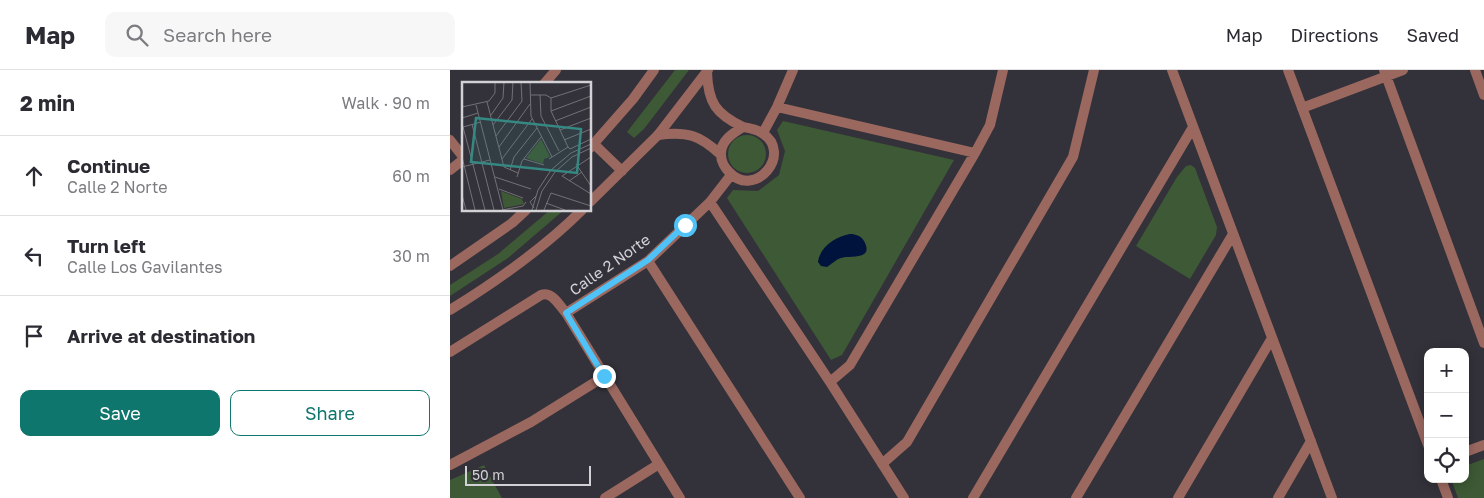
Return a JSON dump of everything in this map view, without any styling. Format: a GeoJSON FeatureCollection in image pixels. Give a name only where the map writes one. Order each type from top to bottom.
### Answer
{"type":"FeatureCollection","features":[{"type":"Feature","properties":{"kind":"street"},"geometry":{"type":"LineString","coordinates":[[546,82],[556,70]]}},
{"type":"Feature","properties":{"kind":"street"},"geometry":{"type":"LineString","coordinates":[[622,171],[592,146],[633,99],[654,70]]}},
{"type":"Feature","properties":{"kind":"street"},"geometry":{"type":"LineString","coordinates":[[762,133],[778,107],[793,70]]}},
{"type":"Feature","properties":{"kind":"street"},"geometry":{"type":"LineString","coordinates":[[830,382],[850,365],[975,153],[990,125],[1003,70]]}},
{"type":"Feature","properties":{"kind":"street"},"geometry":{"type":"LineString","coordinates":[[882,464],[907,442],[1073,157],[1094,70]]}},
{"type":"Feature","properties":{"kind":"street"},"geometry":{"type":"LineString","coordinates":[[1172,70],[1332,498]]}},
{"type":"Feature","properties":{"kind":"street"},"geometry":{"type":"LineString","coordinates":[[1288,70],[1425,438]]}},
{"type":"Feature","properties":{"kind":"street"},"geometry":{"type":"LineString","coordinates":[[1302,108],[1385,73],[1402,70]]}},
{"type":"Feature","properties":{"kind":"street"},"geometry":{"type":"LineString","coordinates":[[1475,70],[1484,95]]}},
{"type":"Feature","properties":{"kind":"street"},"geometry":{"type":"LineString","coordinates":[[658,135],[675,133],[692,135],[708,143],[720,155],[731,175],[738,179],[754,180],[768,170],[774,155],[769,139],[762,133],[727,119],[714,107],[707,90],[708,71]]}},
{"type":"Feature","properties":{"kind":"street"},"geometry":{"type":"LineString","coordinates":[[591,201],[658,135],[708,71]]}},
{"type":"Feature","properties":{"kind":"street"},"geometry":{"type":"LineString","coordinates":[[1385,73],[1484,343]]}},
{"type":"Feature","properties":{"kind":"street"},"geometry":{"type":"LineString","coordinates":[[778,107],[975,153]]}},
{"type":"Feature","properties":{"kind":"street"},"geometry":{"type":"LineString","coordinates":[[720,155],[727,138],[743,127]]}},
{"type":"Feature","properties":{"kind":"street"},"geometry":{"type":"LineString","coordinates":[[974,498],[1193,127]]}},
{"type":"Feature","properties":{"kind":"street"},"geometry":{"type":"LineString","coordinates":[[450,140],[462,155]]}},
{"type":"Feature","properties":{"kind":"street"},"geometry":{"type":"LineString","coordinates":[[450,170],[462,160]]}},
{"type":"Feature","properties":{"kind":"street","name":"Calle 2 Norte"},"geometry":{"type":"LineString","coordinates":[[566,313],[648,260],[710,202],[731,175]]}},
{"type":"Feature","properties":{"kind":"street"},"geometry":{"type":"LineString","coordinates":[[710,202],[830,382],[904,498]]}},
{"type":"Feature","properties":{"kind":"street"},"geometry":{"type":"LineString","coordinates":[[450,266],[525,211]]}},
{"type":"Feature","properties":{"kind":"street"},"geometry":{"type":"LineString","coordinates":[[450,310],[480,292],[527,257],[581,211]]}},
{"type":"Feature","properties":{"kind":"street"},"geometry":{"type":"LineString","coordinates":[[1076,498],[1233,234]]}},
{"type":"Feature","properties":{"kind":"street"},"geometry":{"type":"LineString","coordinates":[[648,260],[800,498]]}},
{"type":"Feature","properties":{"kind":"street"},"geometry":{"type":"LineString","coordinates":[[450,352],[546,293],[550,295],[566,313],[680,498]]}},
{"type":"Feature","properties":{"kind":"street"},"geometry":{"type":"LineString","coordinates":[[1178,498],[1272,338]]}},
{"type":"Feature","properties":{"kind":"street"},"geometry":{"type":"LineString","coordinates":[[450,465],[531,422],[604,376]]}},
{"type":"Feature","properties":{"kind":"street"},"geometry":{"type":"LineString","coordinates":[[1278,498],[1311,442]]}},
{"type":"Feature","properties":{"kind":"street"},"geometry":{"type":"LineString","coordinates":[[1469,451],[1484,445]]}},
{"type":"Feature","properties":{"kind":"street"},"geometry":{"type":"LineString","coordinates":[[605,498],[659,464]]}},
{"type":"Feature","properties":{"kind":"street"},"geometry":{"type":"LineString","coordinates":[[1442,483],[1448,498]]}},
{"type":"Feature","properties":{"kind":"green space"},"geometry":{"type":"Polygon","coordinates":[[[675,70],[689,70],[644,129],[634,138],[627,132],[675,70]]]}},
{"type":"Feature","properties":{"kind":"green space"},"geometry":{"type":"Polygon","coordinates":[[[783,121],[954,160],[842,355],[831,360],[727,198],[733,190],[758,191],[779,175],[785,151],[777,130],[783,121]]]}},
{"type":"Feature","properties":{"kind":"green space"},"geometry":{"type":"Polygon","coordinates":[[[747,135],[760,141],[766,154],[760,167],[747,173],[734,167],[728,154],[734,141],[747,135]]]}},
{"type":"Feature","properties":{"kind":"green space"},"geometry":{"type":"Polygon","coordinates":[[[1191,165],[1195,168],[1217,227],[1216,235],[1190,279],[1136,246],[1177,177],[1186,166],[1191,165]]]}},
{"type":"Feature","properties":{"kind":"green space"},"geometry":{"type":"Polygon","coordinates":[[[549,211],[563,211],[508,258],[450,296],[450,285],[498,254],[549,211]]]}},
{"type":"Feature","properties":{"kind":"green space"},"geometry":{"type":"Polygon","coordinates":[[[1484,459],[1484,498],[1458,498],[1452,483],[1469,483],[1469,465],[1484,459]]]}},
{"type":"Feature","properties":{"kind":"green space"},"geometry":{"type":"Polygon","coordinates":[[[484,465],[502,498],[450,498],[450,480],[484,465]]]}},
{"type":"Feature","properties":{"kind":"water"},"geometry":{"type":"Polygon","coordinates":[[[850,234],[863,239],[866,252],[859,256],[841,258],[827,267],[821,266],[818,262],[822,251],[830,243],[850,234]]]}},
{"type":"Feature","properties":{"kind":"route"},"geometry":{"type":"LineString","coordinates":[[604,376],[566,313],[648,260],[685,225]]}}]}
